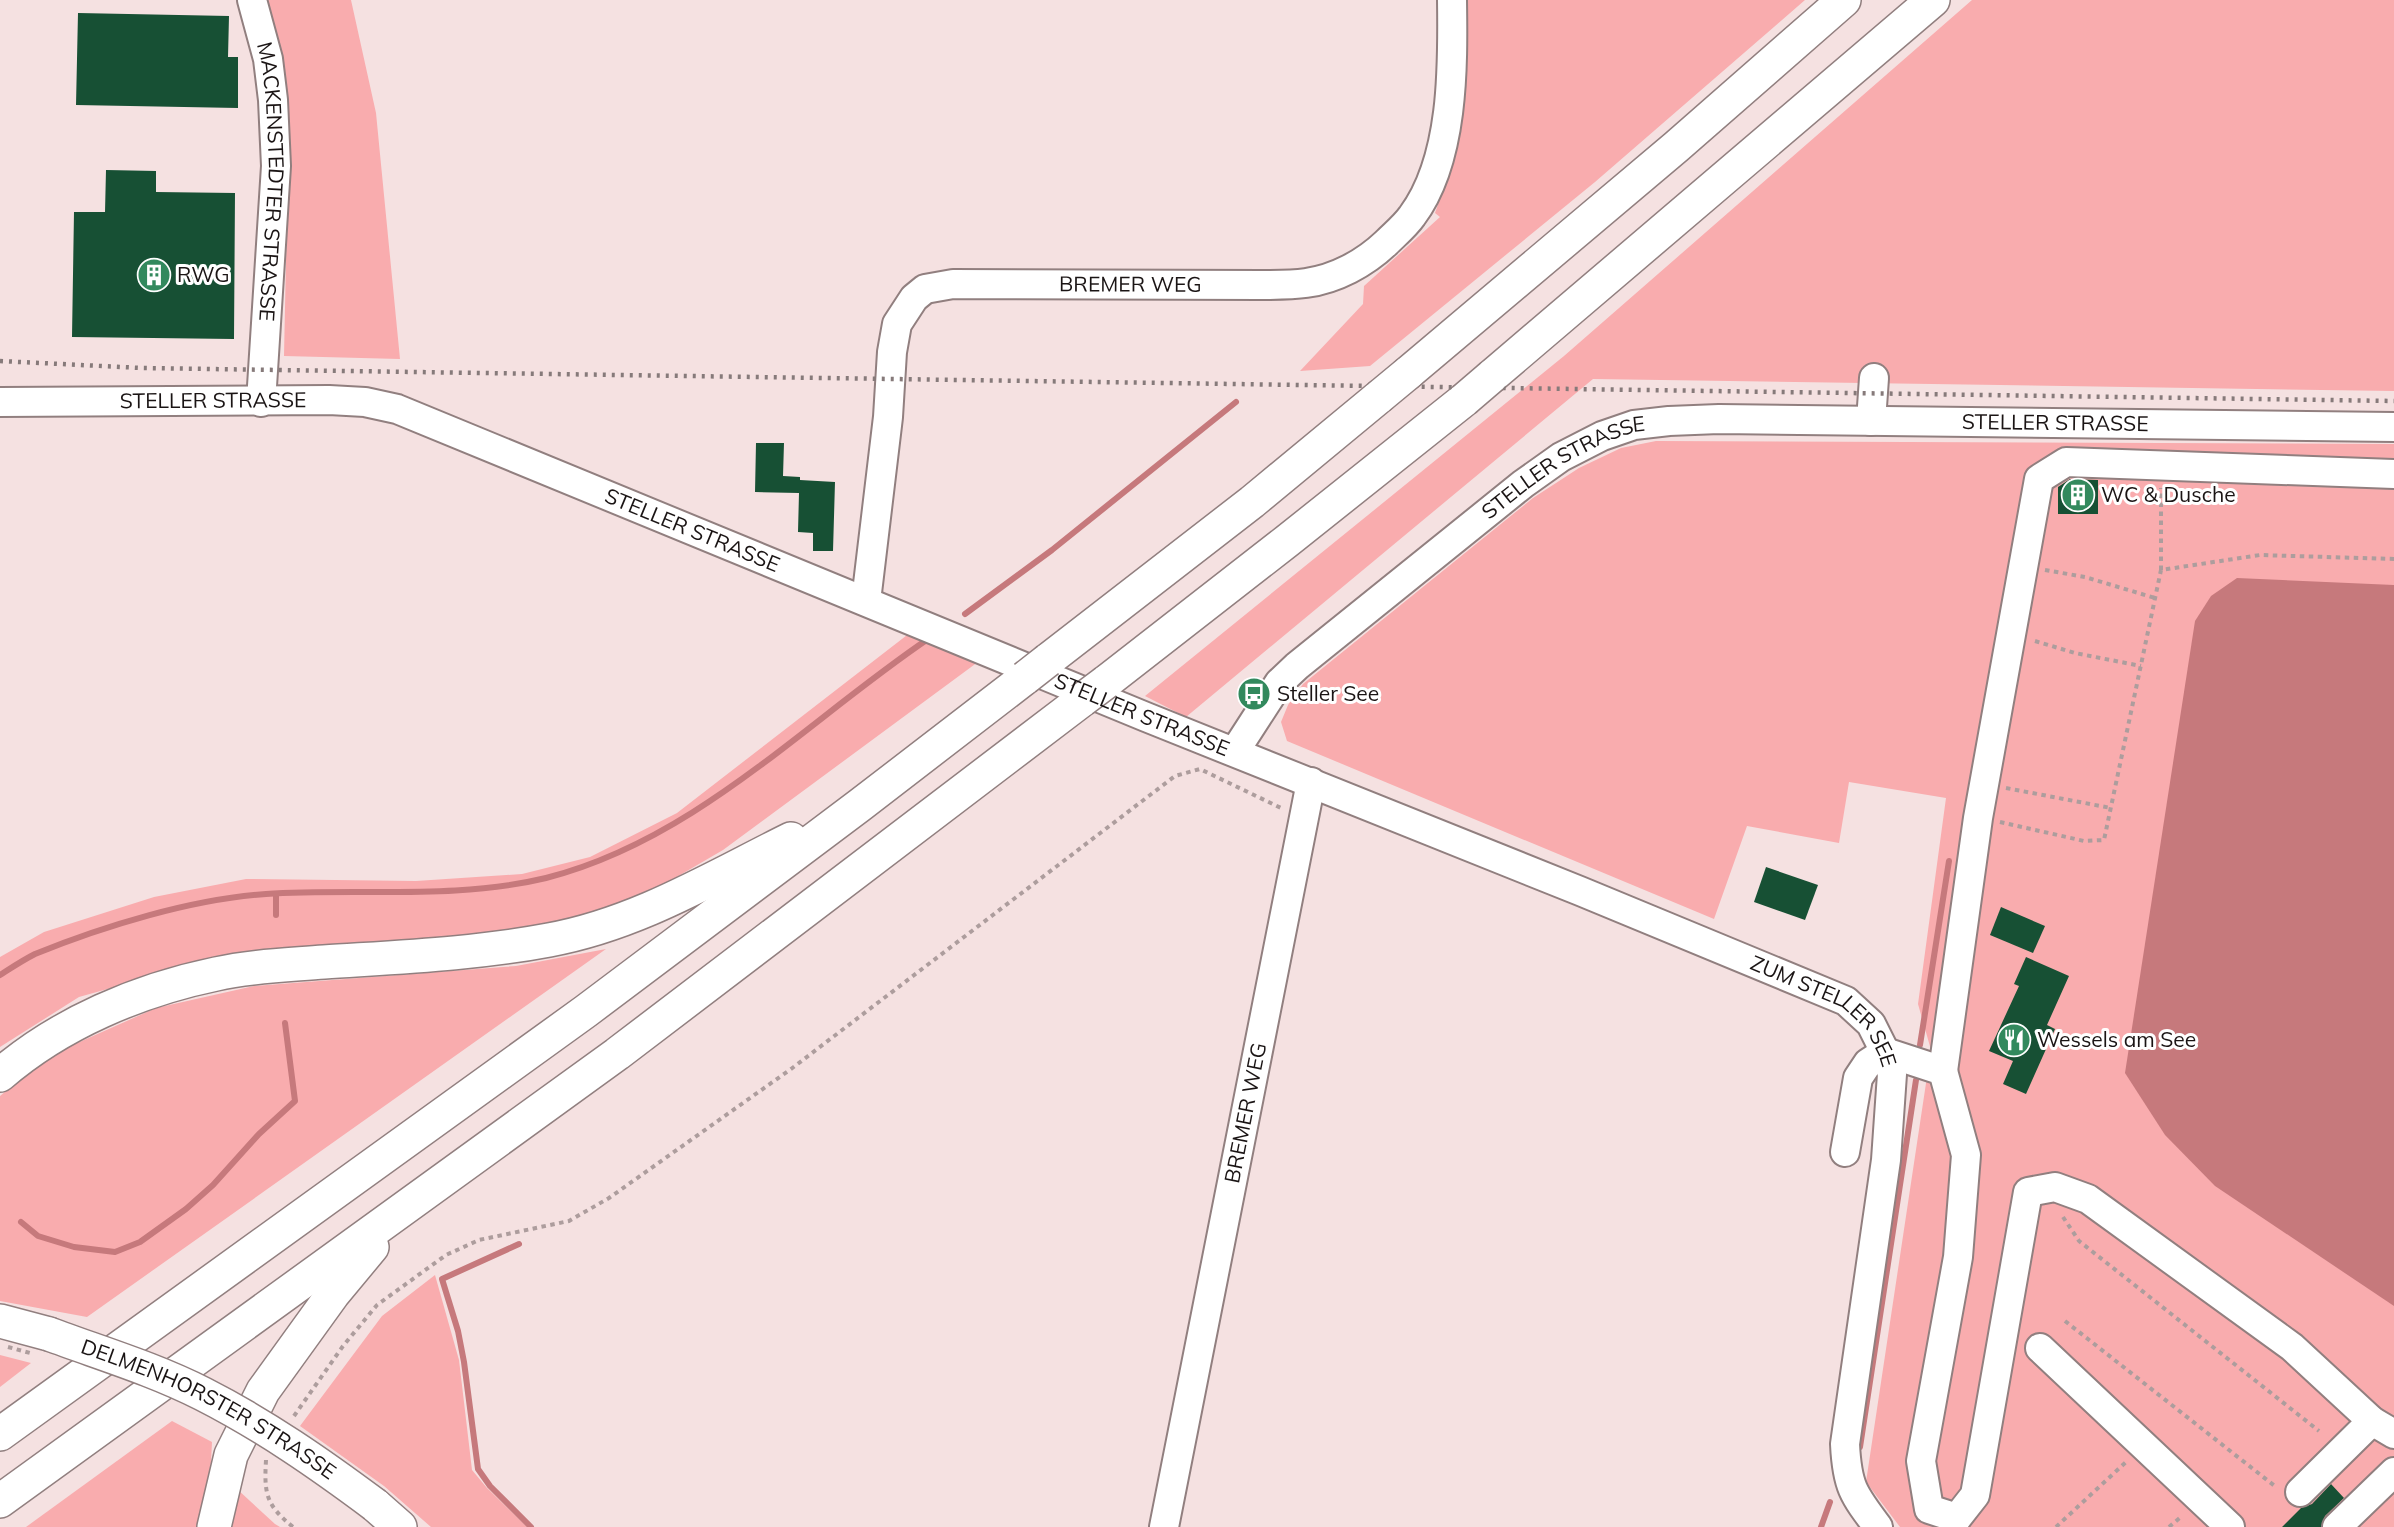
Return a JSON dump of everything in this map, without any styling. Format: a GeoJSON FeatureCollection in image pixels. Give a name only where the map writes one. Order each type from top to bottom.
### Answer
{"type":"FeatureCollection","features":[{"type":"Feature","properties":{"kind":"main road"},"geometry":{"type":"LineString","coordinates":[[0,1434],[485,1085],[860,806],[1252,502],[1676,147],[1844,0]]}},
{"type":"Feature","properties":{"kind":"main road"},"geometry":{"type":"LineString","coordinates":[[0,1501],[656,1026],[1287,542],[1464,400],[1933,0]]}},
{"type":"Feature","properties":{"kind":"main road"},"geometry":{"type":"LineString","coordinates":[[0,1075],[42,1044],[83,1020],[142,995],[216,974],[268,966],[466,952],[551,940],[626,920],[860,806]]}},
{"type":"Feature","properties":{"kind":"main road"},"geometry":{"type":"LineString","coordinates":[[214,1527],[231,1455],[263,1391],[333,1294],[402,1211]]}},
{"type":"Feature","properties":{"kind":"main road","name":"DELMENHORSTER STRASSE"},"geometry":{"type":"LineString","coordinates":[[4,1334],[126,1362],[201,1393],[269,1430],[323,1466],[400,1527]]}},
{"type":"Feature","properties":{"kind":"street","name":"MACKENSTEDTER STRASSE"},"geometry":{"type":"LineString","coordinates":[[252,0],[268,59],[273,100],[276,166],[261,402]]}},
{"type":"Feature","properties":{"kind":"street","name":"BREMER WEG"},"geometry":{"type":"LineString","coordinates":[[866,601],[888,417],[892,351],[897,324],[914,298],[925,289],[953,284],[1261,285],[1308,283],[1351,269],[1375,253],[1412,217],[1433,177],[1446,120],[1451,81],[1452,0]]}},
{"type":"Feature","properties":{"kind":"street"},"geometry":{"type":"LineString","coordinates":[[1871,421],[1874,378]]}},
{"type":"Feature","properties":{"kind":"street","name":"STELLER STRASSE"},"geometry":{"type":"LineString","coordinates":[[0,402],[364,402],[397,410],[1146,717],[1235,751],[1279,684],[1297,666],[1514,491],[1562,457],[1602,436],[1634,426],[1669,421],[1719,419],[2394,427]]}},
{"type":"Feature","properties":{"kind":"street"},"geometry":{"type":"LineString","coordinates":[[2300,1492],[2383,1427],[2292,1347],[2088,1199],[2055,1187],[2028,1192],[1975,1496],[1957,1518],[1929,1509],[1921,1461],[1958,1257],[1966,1155],[1943,1071],[1978,818],[2039,479],[2066,462],[2394,474]]}},
{"type":"Feature","properties":{"kind":"street"},"geometry":{"type":"LineString","coordinates":[[1235,751],[1311,782]]}},
{"type":"Feature","properties":{"kind":"street","name":"BREMER WEG"},"geometry":{"type":"LineString","coordinates":[[1164,1527],[1311,782]]}},
{"type":"Feature","properties":{"kind":"street","name":"ZUM STELLER SEE"},"geometry":{"type":"LineString","coordinates":[[1311,782],[1831,993],[1846,1001],[1871,1024],[1885,1052],[1892,1074],[1886,1160],[1845,1444],[1846,1474],[1856,1498],[1878,1527]]}},
{"type":"Feature","properties":{"kind":"street"},"geometry":{"type":"LineString","coordinates":[[1845,1152],[1858,1078],[1868,1063],[1885,1052],[1943,1071]]}},
{"type":"Feature","properties":{"kind":"street"},"geometry":{"type":"LineString","coordinates":[[2040,1348],[2230,1527]]}},
{"type":"Feature","properties":{"kind":"street"},"geometry":{"type":"LineString","coordinates":[[2337,1527],[2394,1472]]}},
{"type":"Feature","properties":{"kind":"path"},"geometry":{"type":"LineString","coordinates":[[1978,818],[2084,841],[2104,840],[2161,570],[2162,466]]}},
{"type":"Feature","properties":{"kind":"path"},"geometry":{"type":"LineString","coordinates":[[2161,570],[2260,555],[2394,559]]}},
{"type":"Feature","properties":{"kind":"path"},"geometry":{"type":"LineString","coordinates":[[2023,566],[2085,577],[2155,598]]}},
{"type":"Feature","properties":{"kind":"path"},"geometry":{"type":"LineString","coordinates":[[2011,634],[2074,653],[2141,666]]}},
{"type":"Feature","properties":{"kind":"path"},"geometry":{"type":"LineString","coordinates":[[291,1422],[343,1346],[377,1305],[446,1255],[479,1240],[569,1221],[609,1198],[791,1070],[1175,777],[1200,769],[1305,819]]}},
{"type":"Feature","properties":{"kind":"path"},"geometry":{"type":"LineString","coordinates":[[1984,784],[2111,808]]}},
{"type":"Feature","properties":{"kind":"path"},"geometry":{"type":"LineString","coordinates":[[2055,1187],[2061,1215],[2079,1241],[2319,1431]]}},
{"type":"Feature","properties":{"kind":"path"},"geometry":{"type":"LineString","coordinates":[[2065,1321],[2290,1498],[2300,1492]]}},
{"type":"Feature","properties":{"kind":"path"},"geometry":{"type":"LineString","coordinates":[[4,1334],[45,1345]]}},
{"type":"Feature","properties":{"kind":"path"},"geometry":{"type":"LineString","coordinates":[[2056,1527],[2144,1446]]}},
{"type":"Feature","properties":{"kind":"path"},"geometry":{"type":"LineString","coordinates":[[272,1450],[266,1460],[265,1489],[277,1514],[293,1527]]}},
{"type":"Feature","properties":{"kind":"path"},"geometry":{"type":"LineString","coordinates":[[260,1452],[269,1457]]}},
{"type":"Feature","properties":{"kind":"shaded area"},"geometry":{"type":"Polygon","coordinates":[[[263,0],[351,0],[376,113],[400,359],[284,356],[288,166],[263,0]]]}},
{"type":"Feature","properties":{"kind":"shaded area"},"geometry":{"type":"Polygon","coordinates":[[[1459,0],[1805,0],[1595,182],[1370,366],[1300,371],[1363,304],[1364,286],[1440,217],[1435,213],[1447,178],[1459,0]]]}},
{"type":"Feature","properties":{"kind":"shaded area"},"geometry":{"type":"Polygon","coordinates":[[[1972,0],[2394,0],[2394,391],[1593,379],[1186,717],[1145,696],[1564,356],[1972,0]]]}},
{"type":"Feature","properties":{"kind":"shaded area"},"geometry":{"type":"Polygon","coordinates":[[[1656,441],[2394,444],[2394,1527],[1900,1527],[1866,1482],[1931,1050],[1918,1004],[1946,798],[1849,782],[1839,843],[1747,826],[1714,919],[1287,741],[1281,722],[1288,705],[1303,684],[1533,498],[1579,468],[1621,448],[1656,441]]]}},
{"type":"Feature","properties":{"kind":"shaded area"},"geometry":{"type":"Polygon","coordinates":[[[2237,578],[2394,585],[2394,1306],[2215,1186],[2165,1135],[2125,1073],[2195,621],[2211,596],[2237,578]]]}},
{"type":"Feature","properties":{"kind":"shaded area"},"geometry":{"type":"Polygon","coordinates":[[[911,632],[982,659],[723,850],[632,903],[533,931],[186,967],[79,997],[0,1047],[0,957],[44,932],[154,897],[246,879],[416,881],[522,874],[590,857],[677,813],[911,632]]]}},
{"type":"Feature","properties":{"kind":"shaded area"},"geometry":{"type":"Polygon","coordinates":[[[606,949],[87,1317],[0,1301],[0,1096],[48,1056],[156,1008],[254,986],[516,966],[606,949]]]}},
{"type":"Feature","properties":{"kind":"shaded area"},"geometry":{"type":"Polygon","coordinates":[[[435,1275],[459,1360],[472,1470],[527,1527],[431,1527],[384,1486],[300,1426],[382,1316],[435,1275]]]}},
{"type":"Feature","properties":{"kind":"shaded area"},"geometry":{"type":"Polygon","coordinates":[[[0,1355],[31,1363],[0,1387],[0,1355]]]}},
{"type":"Feature","properties":{"kind":"shaded area"},"geometry":{"type":"Polygon","coordinates":[[[172,1421],[212,1442],[201,1527],[26,1527],[172,1421]]]}},
{"type":"Feature","properties":{"kind":"shaded area"},"geometry":{"type":"Polygon","coordinates":[[[237,1489],[275,1524],[280,1527],[232,1527],[237,1489]]]}},
{"type":"Feature","properties":{"kind":"building"},"geometry":{"type":"Polygon","coordinates":[[[78,13],[229,16],[228,57],[238,57],[238,108],[76,105],[78,13]]]}},
{"type":"Feature","properties":{"kind":"building","name":"RWG"},"geometry":{"type":"Polygon","coordinates":[[[106,170],[156,171],[156,192],[235,193],[234,339],[72,337],[74,212],[105,212],[106,170]]]}},
{"type":"Feature","properties":{"kind":"building"},"geometry":{"type":"Polygon","coordinates":[[[756,443],[784,443],[783,476],[800,477],[800,480],[835,482],[833,551],[813,551],[813,533],[798,532],[799,493],[755,492],[756,443]]]}},
{"type":"Feature","properties":{"kind":"building","name":"WC & Dusche"},"geometry":{"type":"Polygon","coordinates":[[[2070,479],[2098,480],[2098,514],[2058,514],[2058,487],[2070,479]]]}},
{"type":"Feature","properties":{"kind":"building"},"geometry":{"type":"Polygon","coordinates":[[[1766,867],[1818,885],[1805,920],[1754,902],[1766,867]]]}},
{"type":"Feature","properties":{"kind":"building"},"geometry":{"type":"Polygon","coordinates":[[[2001,907],[2045,926],[2033,953],[1990,935],[2001,907]]]}},
{"type":"Feature","properties":{"kind":"building"},"geometry":{"type":"Polygon","coordinates":[[[2026,957],[2069,976],[2047,1025],[2055,1029],[2026,1094],[2003,1084],[2013,1061],[1989,1051],[2019,986],[2014,984],[2026,957]]]}},
{"type":"Feature","properties":{"kind":"building"},"geometry":{"type":"Polygon","coordinates":[[[2331,1484],[2344,1498],[2325,1516],[2321,1527],[2282,1527],[2301,1508],[2312,1504],[2331,1484]]]}},
{"type":"Feature","properties":{"kind":"waterway"},"geometry":{"type":"LineString","coordinates":[[965,614],[1052,550],[1236,402]]}},
{"type":"Feature","properties":{"kind":"waterway"},"geometry":{"type":"LineString","coordinates":[[0,975],[35,954],[90,934],[149,915],[208,902],[301,892],[407,892],[477,889],[546,878],[600,860],[651,836],[700,808],[928,639]]}},
{"type":"Feature","properties":{"kind":"waterway"},"geometry":{"type":"LineString","coordinates":[[1920,1045],[1949,861]]}},
{"type":"Feature","properties":{"kind":"waterway"},"geometry":{"type":"LineString","coordinates":[[276,894],[276,915]]}},
{"type":"Feature","properties":{"kind":"waterway"},"geometry":{"type":"LineString","coordinates":[[21,1222],[38,1236],[74,1247],[115,1252],[140,1242],[186,1209],[213,1185],[259,1134],[295,1101],[285,1023]]}},
{"type":"Feature","properties":{"kind":"waterway"},"geometry":{"type":"LineString","coordinates":[[1860,1447],[1916,1080]]}},
{"type":"Feature","properties":{"kind":"waterway"},"geometry":{"type":"LineString","coordinates":[[519,1244],[442,1279],[458,1331],[464,1362],[478,1469],[490,1486],[531,1527]]}},
{"type":"Feature","properties":{"kind":"waterway"},"geometry":{"type":"LineString","coordinates":[[1821,1527],[1830,1502]]}},
{"type":"Feature","properties":{"kind":"railway"},"geometry":{"type":"LineString","coordinates":[[0,361],[142,368],[2394,401]]}},
{"type":"Feature","properties":{"kind":"place","name":"RWG"},"geometry":{"type":"Point","coordinates":[154,275]}},
{"type":"Feature","properties":{"kind":"place","name":"WC & Dusche"},"geometry":{"type":"Point","coordinates":[2078,495]}},
{"type":"Feature","properties":{"kind":"place","name":"Steller See"},"geometry":{"type":"Point","coordinates":[1254,694]}},
{"type":"Feature","properties":{"kind":"place","name":"Wessels am See"},"geometry":{"type":"Point","coordinates":[2014,1040]}}]}
